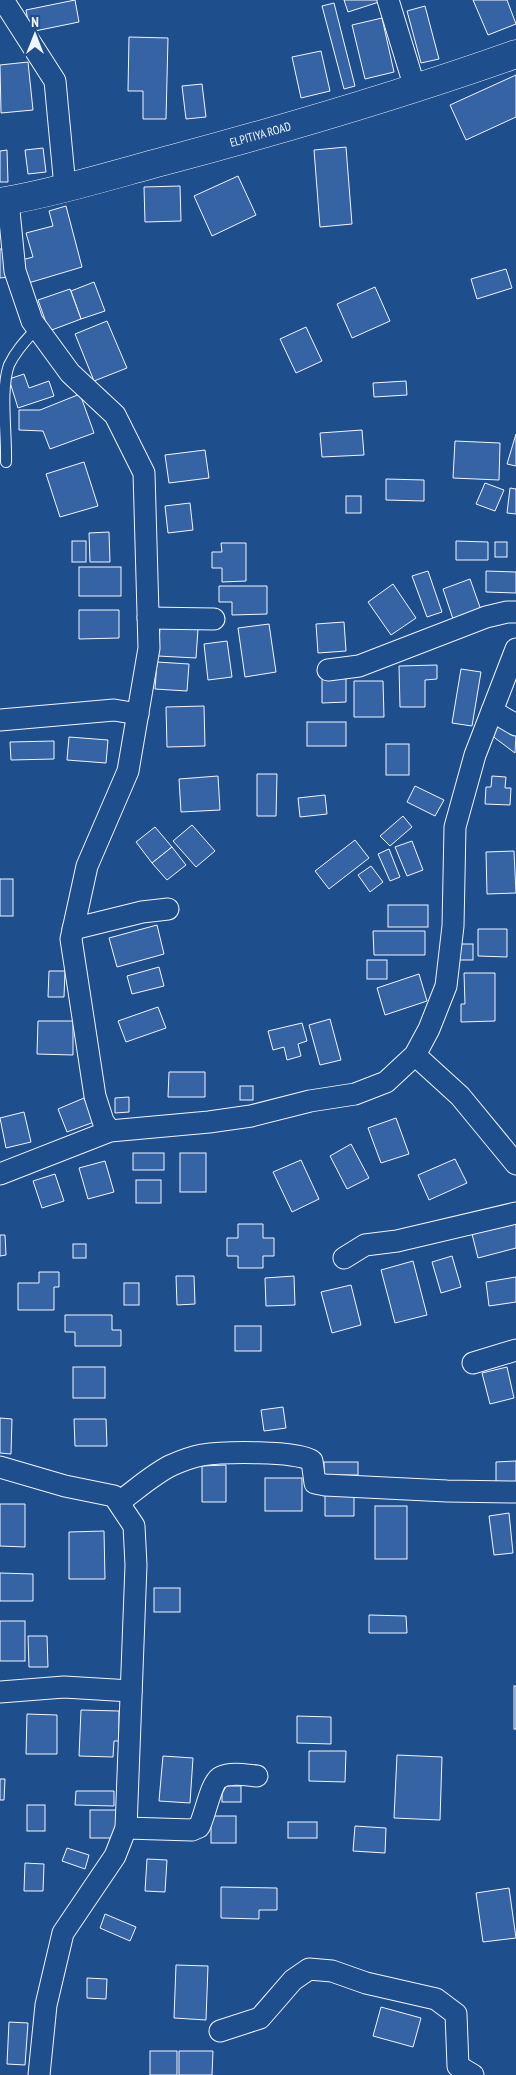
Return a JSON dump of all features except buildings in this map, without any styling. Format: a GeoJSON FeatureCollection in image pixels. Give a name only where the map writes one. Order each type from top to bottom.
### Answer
{"type":"FeatureCollection","features":[{"type":"Feature","properties":{"kind":"main road","name":"ELPITIYA ROAD"},"geometry":{"type":"LineString","coordinates":[[4,201],[65,187],[254,137],[415,88],[516,54]]}},
{"type":"Feature","properties":{"kind":"street"},"geometry":{"type":"LineString","coordinates":[[3,0],[55,81],[65,187]]}},
{"type":"Feature","properties":{"kind":"street"},"geometry":{"type":"LineString","coordinates":[[388,0],[415,88]]}},
{"type":"Feature","properties":{"kind":"street"},"geometry":{"type":"LineString","coordinates":[[4,201],[15,271],[32,321],[70,373],[115,415],[144,473],[149,648],[128,771],[87,866],[71,939],[95,1096],[103,1121],[110,1132]]}},
{"type":"Feature","properties":{"kind":"street"},"geometry":{"type":"LineString","coordinates":[[328,670],[359,666],[486,618],[507,612],[516,612]]}},
{"type":"Feature","properties":{"kind":"street"},"geometry":{"type":"LineString","coordinates":[[148,618],[214,619]]}},
{"type":"Feature","properties":{"kind":"street"},"geometry":{"type":"LineString","coordinates":[[0,1174],[110,1132],[251,1116],[310,1101],[355,1094],[386,1082],[415,1055],[429,1029],[446,986],[454,916],[455,827],[476,755],[516,648]]}},
{"type":"Feature","properties":{"kind":"street"},"geometry":{"type":"LineString","coordinates":[[0,720],[114,710],[138,714]]}},
{"type":"Feature","properties":{"kind":"street"},"geometry":{"type":"LineString","coordinates":[[492,711],[516,725]]}},
{"type":"Feature","properties":{"kind":"street"},"geometry":{"type":"LineString","coordinates":[[73,929],[142,912],[168,909]]}},
{"type":"Feature","properties":{"kind":"street"},"geometry":{"type":"LineString","coordinates":[[415,1055],[460,1096],[516,1164]]}},
{"type":"Feature","properties":{"kind":"street"},"geometry":{"type":"LineString","coordinates":[[344,1258],[365,1244],[396,1241],[516,1213]]}},
{"type":"Feature","properties":{"kind":"street"},"geometry":{"type":"LineString","coordinates":[[473,1363],[516,1350]]}},
{"type":"Feature","properties":{"kind":"street"},"geometry":{"type":"LineString","coordinates":[[119,1502],[172,1465],[201,1455],[230,1453],[307,1457],[312,1461],[315,1483],[325,1485],[447,1491],[516,1492]]}},
{"type":"Feature","properties":{"kind":"street"},"geometry":{"type":"LineString","coordinates":[[0,1467],[64,1486],[114,1496],[134,1526],[136,1565],[126,1828],[115,1856],[63,1933],[46,2005],[38,2075]]}},
{"type":"Feature","properties":{"kind":"street"},"geometry":{"type":"LineString","coordinates":[[0,1692],[64,1687],[131,1691]]}},
{"type":"Feature","properties":{"kind":"street"},"geometry":{"type":"LineString","coordinates":[[126,1828],[192,1830],[200,1827],[215,1783],[220,1777],[238,1774],[257,1776]]}},
{"type":"Feature","properties":{"kind":"street"},"geometry":{"type":"LineString","coordinates":[[220,2031],[260,2018],[293,1980],[309,1970],[332,1971],[366,1983],[436,1999],[456,2014],[458,2066],[469,2074]]}},
{"type":"Feature","properties":{"kind":"lane"},"geometry":{"type":"LineString","coordinates":[[6,462],[4,393],[8,366],[20,347],[37,328]]}}]}
